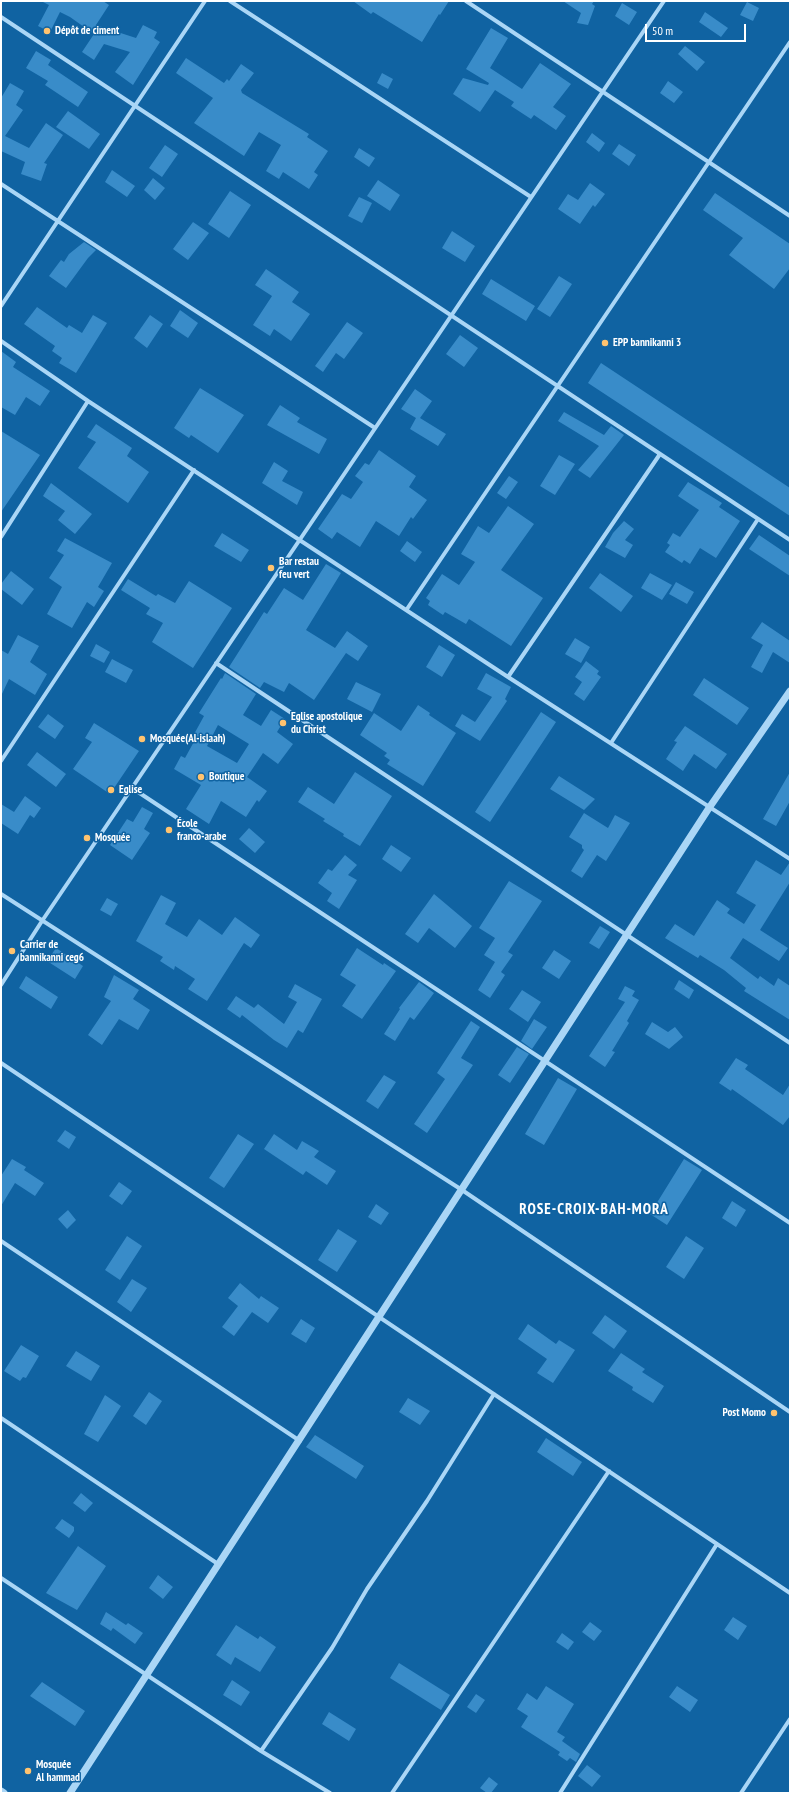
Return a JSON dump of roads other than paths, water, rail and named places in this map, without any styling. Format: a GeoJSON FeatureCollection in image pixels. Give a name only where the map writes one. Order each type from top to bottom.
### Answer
{"type":"FeatureCollection","features":[{"type":"Feature","properties":{"kind":"street"},"geometry":{"type":"LineString","coordinates":[[1,306],[133,106],[205,1]]}},
{"type":"Feature","properties":{"kind":"street"},"geometry":{"type":"LineString","coordinates":[[230,1],[531,197]]}},
{"type":"Feature","properties":{"kind":"street"},"geometry":{"type":"LineString","coordinates":[[466,1],[602,93],[790,216]]}},
{"type":"Feature","properties":{"kind":"street"},"geometry":{"type":"LineString","coordinates":[[1,985],[42,921],[664,1]]}},
{"type":"Feature","properties":{"kind":"street"},"geometry":{"type":"LineString","coordinates":[[1,17],[133,106],[790,540]]}},
{"type":"Feature","properties":{"kind":"street"},"geometry":{"type":"LineString","coordinates":[[407,609],[790,42]]}},
{"type":"Feature","properties":{"kind":"street"},"geometry":{"type":"LineString","coordinates":[[1,184],[375,428]]}},
{"type":"Feature","properties":{"kind":"street"},"geometry":{"type":"LineString","coordinates":[[1,340],[88,401],[407,609],[508,677],[790,859]]}},
{"type":"Feature","properties":{"kind":"street"},"geometry":{"type":"LineString","coordinates":[[1,537],[88,401]]}},
{"type":"Feature","properties":{"kind":"street"},"geometry":{"type":"LineString","coordinates":[[508,677],[660,454]]}},
{"type":"Feature","properties":{"kind":"street"},"geometry":{"type":"LineString","coordinates":[[1,761],[194,470]]}},
{"type":"Feature","properties":{"kind":"street"},"geometry":{"type":"LineString","coordinates":[[611,743],[758,519]]}},
{"type":"Feature","properties":{"kind":"street"},"geometry":{"type":"LineString","coordinates":[[216,663],[626,936],[790,1043]]}},
{"type":"Feature","properties":{"kind":"street"},"geometry":{"type":"LineString","coordinates":[[70,1793],[218,1564],[300,1441],[709,808],[790,691]]}},
{"type":"Feature","properties":{"kind":"street"},"geometry":{"type":"LineString","coordinates":[[132,788],[546,1060],[790,1223]]}},
{"type":"Feature","properties":{"kind":"street"},"geometry":{"type":"LineString","coordinates":[[1,894],[462,1190],[790,1412]]}},
{"type":"Feature","properties":{"kind":"street"},"geometry":{"type":"LineString","coordinates":[[1,1063],[790,1593]]}},
{"type":"Feature","properties":{"kind":"street"},"geometry":{"type":"LineString","coordinates":[[1,1241],[300,1441]]}},
{"type":"Feature","properties":{"kind":"street"},"geometry":{"type":"LineString","coordinates":[[261,1751],[332,1648],[367,1589],[427,1501],[494,1394]]}},
{"type":"Feature","properties":{"kind":"street"},"geometry":{"type":"LineString","coordinates":[[1,1418],[218,1564]]}},
{"type":"Feature","properties":{"kind":"street"},"geometry":{"type":"LineString","coordinates":[[392,1793],[609,1471]]}},
{"type":"Feature","properties":{"kind":"street"},"geometry":{"type":"LineString","coordinates":[[560,1793],[717,1544]]}},
{"type":"Feature","properties":{"kind":"street"},"geometry":{"type":"LineString","coordinates":[[1,1578],[261,1751],[330,1793]]}},
{"type":"Feature","properties":{"kind":"street"},"geometry":{"type":"LineString","coordinates":[[741,1793],[790,1719]]}},
{"type":"Feature","properties":{"kind":"place","name":"Dépôt de ciment"},"geometry":{"type":"Point","coordinates":[47,31]}},
{"type":"Feature","properties":{"kind":"place","name":"EPP bannikanni 3"},"geometry":{"type":"Point","coordinates":[605,343]}},
{"type":"Feature","properties":{"kind":"place","name":"Bar restau feu vert"},"geometry":{"type":"Point","coordinates":[271,568]}},
{"type":"Feature","properties":{"kind":"place","name":"Eglise apostolique du Christ"},"geometry":{"type":"Point","coordinates":[283,723]}},
{"type":"Feature","properties":{"kind":"place","name":"Mosquée(Al-islaah)"},"geometry":{"type":"Point","coordinates":[142,739]}},
{"type":"Feature","properties":{"kind":"place","name":"Boutique"},"geometry":{"type":"Point","coordinates":[201,777]}},
{"type":"Feature","properties":{"kind":"place","name":"Eglise"},"geometry":{"type":"Point","coordinates":[111,790]}},
{"type":"Feature","properties":{"kind":"place","name":"École franco-arabe"},"geometry":{"type":"Point","coordinates":[169,830]}},
{"type":"Feature","properties":{"kind":"place","name":"Mosquée"},"geometry":{"type":"Point","coordinates":[87,838]}},
{"type":"Feature","properties":{"kind":"place","name":"Carrier de bannikanni ceg6"},"geometry":{"type":"Point","coordinates":[12,951]}},
{"type":"Feature","properties":{"kind":"place","name":"Post Momo"},"geometry":{"type":"Point","coordinates":[774,1413]}},
{"type":"Feature","properties":{"kind":"place","name":"Mosquée Al hammad"},"geometry":{"type":"Point","coordinates":[28,1771]}},
{"type":"Feature","properties":{"kind":"district","name":"ROSE-CROIX-BAH-MORA"},"geometry":{"type":"Point","coordinates":[594,1210]}}]}
